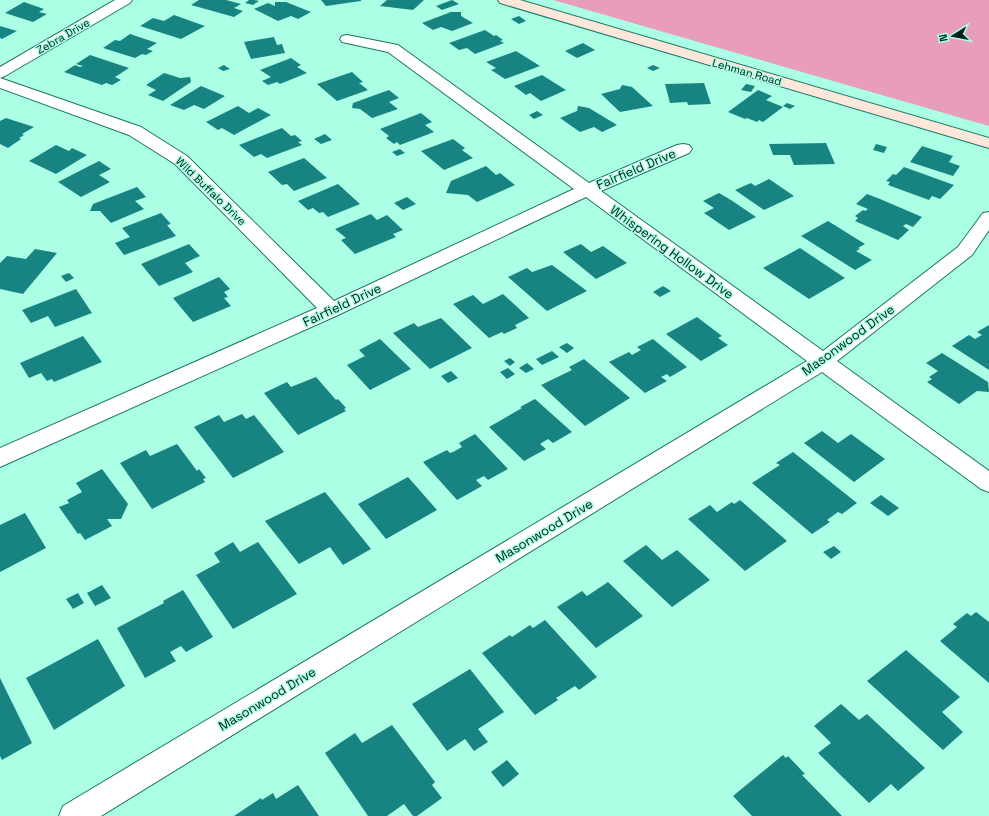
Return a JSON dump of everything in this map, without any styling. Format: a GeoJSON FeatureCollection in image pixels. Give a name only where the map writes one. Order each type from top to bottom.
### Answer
{"type":"FeatureCollection","features":[{"type":"Feature","properties":{"kind":"street","name":"Zebra Drive"},"geometry":{"type":"LineString","coordinates":[[0,73],[125,0]]}},
{"type":"Feature","properties":{"kind":"street","name":"Lehman Road"},"geometry":{"type":"LineString","coordinates":[[506,0],[989,143]]}},
{"type":"Feature","properties":{"kind":"street","name":"Whispering Hollow Drive"},"geometry":{"type":"LineString","coordinates":[[347,39],[393,48],[824,361],[989,483]]}},
{"type":"Feature","properties":{"kind":"street","name":"Wild Buffalo Drive"},"geometry":{"type":"LineString","coordinates":[[0,83],[105,119],[135,132],[181,160],[331,310]]}},
{"type":"Feature","properties":{"kind":"street","name":"Fairfield Drive"},"geometry":{"type":"LineString","coordinates":[[0,458],[331,310],[587,190],[682,149]]}},
{"type":"Feature","properties":{"kind":"street","name":"Masonwood Drive"},"geometry":{"type":"LineString","coordinates":[[74,816],[824,361],[965,251],[989,217]]}},
{"type":"Feature","properties":{"kind":"shaded area"},"geometry":{"type":"Polygon","coordinates":[[[553,0],[989,0],[989,126],[553,0]]]}},
{"type":"Feature","properties":{"kind":"building"},"geometry":{"type":"Polygon","coordinates":[[[199,0],[226,0],[241,4],[234,8],[243,11],[234,17],[191,5],[199,0]]]}},
{"type":"Feature","properties":{"kind":"building"},"geometry":{"type":"Polygon","coordinates":[[[249,0],[259,1],[253,5],[245,3],[249,0]]]}},
{"type":"Feature","properties":{"kind":"building"},"geometry":{"type":"Polygon","coordinates":[[[321,0],[361,0],[361,1],[326,6],[321,0]]]}},
{"type":"Feature","properties":{"kind":"building"},"geometry":{"type":"Polygon","coordinates":[[[387,0],[424,0],[413,10],[380,6],[387,0]]]}},
{"type":"Feature","properties":{"kind":"building"},"geometry":{"type":"Polygon","coordinates":[[[452,0],[459,4],[442,10],[436,6],[452,0]]]}},
{"type":"Feature","properties":{"kind":"building"},"geometry":{"type":"Polygon","coordinates":[[[24,2],[44,9],[39,12],[47,14],[33,22],[5,13],[24,2]]]}},
{"type":"Feature","properties":{"kind":"building"},"geometry":{"type":"Polygon","coordinates":[[[275,2],[286,2],[311,12],[298,19],[291,16],[278,21],[254,9],[268,3],[275,6],[275,2]]]}},
{"type":"Feature","properties":{"kind":"building"},"geometry":{"type":"Polygon","coordinates":[[[451,12],[461,12],[461,16],[473,23],[452,31],[441,27],[433,30],[422,23],[451,12]]]}},
{"type":"Feature","properties":{"kind":"building"},"geometry":{"type":"Polygon","coordinates":[[[174,15],[205,26],[181,39],[140,26],[153,18],[164,21],[174,15]]]}},
{"type":"Feature","properties":{"kind":"building"},"geometry":{"type":"Polygon","coordinates":[[[519,16],[526,21],[519,24],[511,19],[519,16]]]}},
{"type":"Feature","properties":{"kind":"building"},"geometry":{"type":"Polygon","coordinates":[[[0,26],[17,31],[2,39],[0,38],[0,26]]]}},
{"type":"Feature","properties":{"kind":"building"},"geometry":{"type":"Polygon","coordinates":[[[485,30],[494,36],[496,35],[503,40],[500,41],[504,43],[475,54],[467,48],[459,50],[449,43],[485,30]]]}},
{"type":"Feature","properties":{"kind":"building"},"geometry":{"type":"Polygon","coordinates":[[[130,34],[157,43],[147,49],[153,51],[135,58],[103,48],[115,40],[120,41],[130,34]]]}},
{"type":"Feature","properties":{"kind":"building"},"geometry":{"type":"Polygon","coordinates":[[[274,37],[277,45],[282,44],[285,53],[251,59],[244,42],[274,37]]]}},
{"type":"Feature","properties":{"kind":"building"},"geometry":{"type":"Polygon","coordinates":[[[583,43],[595,50],[577,58],[565,51],[583,43]]]}},
{"type":"Feature","properties":{"kind":"building"},"geometry":{"type":"Polygon","coordinates":[[[516,51],[540,66],[505,79],[491,70],[496,68],[486,62],[516,51]]]}},
{"type":"Feature","properties":{"kind":"building"},"geometry":{"type":"Polygon","coordinates":[[[90,55],[129,68],[115,77],[121,80],[112,85],[106,83],[102,85],[64,72],[75,65],[80,67],[83,66],[76,64],[90,55]]]}},
{"type":"Feature","properties":{"kind":"building"},"geometry":{"type":"Polygon","coordinates":[[[291,58],[301,65],[297,67],[307,73],[280,84],[277,82],[268,85],[262,81],[271,77],[260,70],[291,58]]]}},
{"type":"Feature","properties":{"kind":"building"},"geometry":{"type":"Polygon","coordinates":[[[224,65],[230,69],[223,71],[218,68],[224,65]]]}},
{"type":"Feature","properties":{"kind":"building"},"geometry":{"type":"Polygon","coordinates":[[[653,65],[660,68],[653,71],[647,68],[653,65]]]}},
{"type":"Feature","properties":{"kind":"building"},"geometry":{"type":"Polygon","coordinates":[[[352,72],[363,82],[359,83],[368,90],[337,101],[317,84],[352,72]]]}},
{"type":"Feature","properties":{"kind":"building"},"geometry":{"type":"Polygon","coordinates":[[[164,73],[180,78],[190,77],[191,82],[163,101],[148,95],[156,90],[146,85],[164,73]]]}},
{"type":"Feature","properties":{"kind":"building"},"geometry":{"type":"Polygon","coordinates":[[[542,75],[566,90],[541,101],[530,93],[526,95],[514,86],[542,75]]]}},
{"type":"Feature","properties":{"kind":"building"},"geometry":{"type":"Polygon","coordinates":[[[704,83],[711,104],[688,105],[687,102],[670,103],[665,84],[704,83]]]}},
{"type":"Feature","properties":{"kind":"building"},"geometry":{"type":"Polygon","coordinates":[[[746,84],[755,86],[751,92],[741,90],[746,84]]]}},
{"type":"Feature","properties":{"kind":"building"},"geometry":{"type":"Polygon","coordinates":[[[622,85],[632,87],[653,106],[620,112],[601,94],[620,89],[622,85]]]}},
{"type":"Feature","properties":{"kind":"building"},"geometry":{"type":"Polygon","coordinates":[[[201,86],[225,96],[204,109],[194,105],[184,110],[170,105],[201,86]]]}},
{"type":"Feature","properties":{"kind":"building"},"geometry":{"type":"Polygon","coordinates":[[[389,90],[399,98],[389,102],[398,109],[372,118],[360,109],[352,108],[353,103],[389,90]]]}},
{"type":"Feature","properties":{"kind":"building"},"geometry":{"type":"Polygon","coordinates":[[[758,90],[772,96],[766,100],[783,107],[763,122],[759,120],[757,122],[747,118],[745,119],[728,112],[758,90]]]}},
{"type":"Feature","properties":{"kind":"building"},"geometry":{"type":"Polygon","coordinates":[[[787,103],[795,106],[790,109],[783,106],[787,103]]]}},
{"type":"Feature","properties":{"kind":"building"},"geometry":{"type":"Polygon","coordinates":[[[238,106],[249,113],[258,108],[271,115],[234,135],[222,128],[218,130],[206,122],[238,106]]]}},
{"type":"Feature","properties":{"kind":"building"},"geometry":{"type":"Polygon","coordinates":[[[578,106],[589,108],[617,125],[602,132],[594,127],[580,132],[560,118],[577,111],[578,106]]]}},
{"type":"Feature","properties":{"kind":"building"},"geometry":{"type":"Polygon","coordinates":[[[537,111],[543,115],[534,119],[529,115],[537,111]]]}},
{"type":"Feature","properties":{"kind":"building"},"geometry":{"type":"Polygon","coordinates":[[[421,113],[432,122],[425,125],[434,132],[400,145],[397,142],[394,144],[386,138],[389,136],[380,129],[421,113]]]}},
{"type":"Feature","properties":{"kind":"building"},"geometry":{"type":"Polygon","coordinates":[[[6,118],[34,127],[22,134],[24,135],[19,138],[21,139],[8,148],[0,144],[0,121],[6,118]]]}},
{"type":"Feature","properties":{"kind":"building"},"geometry":{"type":"Polygon","coordinates":[[[282,128],[291,136],[295,135],[302,141],[298,142],[302,145],[267,158],[261,154],[254,157],[239,145],[282,128]]]}},
{"type":"Feature","properties":{"kind":"building"},"geometry":{"type":"Polygon","coordinates":[[[325,134],[332,140],[321,144],[314,139],[325,134]]]}},
{"type":"Feature","properties":{"kind":"building"},"geometry":{"type":"Polygon","coordinates":[[[453,139],[465,148],[462,150],[473,158],[444,170],[421,151],[453,139]]]}},
{"type":"Feature","properties":{"kind":"building"},"geometry":{"type":"Polygon","coordinates":[[[826,143],[835,164],[794,165],[790,155],[773,155],[769,144],[826,143]]]}},
{"type":"Feature","properties":{"kind":"building"},"geometry":{"type":"Polygon","coordinates":[[[876,144],[887,147],[884,153],[873,150],[876,144]]]}},
{"type":"Feature","properties":{"kind":"building"},"geometry":{"type":"Polygon","coordinates":[[[56,145],[69,151],[72,148],[87,155],[56,174],[29,161],[56,145]]]}},
{"type":"Feature","properties":{"kind":"building"},"geometry":{"type":"Polygon","coordinates":[[[922,146],[953,156],[949,162],[960,166],[953,176],[910,162],[922,146]]]}},
{"type":"Feature","properties":{"kind":"building"},"geometry":{"type":"Polygon","coordinates":[[[400,149],[405,153],[397,156],[392,152],[400,149]]]}},
{"type":"Feature","properties":{"kind":"building"},"geometry":{"type":"Polygon","coordinates":[[[304,158],[327,178],[294,191],[287,184],[282,185],[268,172],[304,158]]]}},
{"type":"Feature","properties":{"kind":"building"},"geometry":{"type":"Polygon","coordinates":[[[99,161],[111,169],[99,175],[110,182],[81,197],[58,182],[99,161]]]}},
{"type":"Feature","properties":{"kind":"building"},"geometry":{"type":"Polygon","coordinates":[[[486,166],[496,175],[500,173],[515,185],[477,202],[468,195],[446,193],[451,181],[486,166]]]}},
{"type":"Feature","properties":{"kind":"building"},"geometry":{"type":"Polygon","coordinates":[[[904,167],[954,185],[940,199],[932,196],[929,200],[888,185],[890,182],[886,181],[893,174],[896,175],[904,167]]]}},
{"type":"Feature","properties":{"kind":"building"},"geometry":{"type":"Polygon","coordinates":[[[769,179],[794,196],[764,210],[735,190],[751,183],[755,186],[769,179]]]}},
{"type":"Feature","properties":{"kind":"building"},"geometry":{"type":"Polygon","coordinates":[[[338,184],[360,204],[328,217],[323,212],[319,213],[313,208],[308,210],[298,201],[338,184]]]}},
{"type":"Feature","properties":{"kind":"building"},"geometry":{"type":"Polygon","coordinates":[[[137,187],[146,197],[135,201],[144,209],[111,223],[100,211],[90,211],[93,204],[137,187]]]}},
{"type":"Feature","properties":{"kind":"building"},"geometry":{"type":"Polygon","coordinates":[[[719,193],[756,217],[729,230],[704,213],[714,208],[703,201],[719,193]]]}},
{"type":"Feature","properties":{"kind":"building"},"geometry":{"type":"Polygon","coordinates":[[[867,194],[922,217],[913,227],[906,224],[903,226],[909,230],[898,240],[855,221],[858,218],[855,216],[863,210],[865,211],[868,209],[856,204],[867,194]]]}},
{"type":"Feature","properties":{"kind":"building"},"geometry":{"type":"Polygon","coordinates":[[[407,197],[416,204],[403,210],[394,203],[407,197]]]}},
{"type":"Feature","properties":{"kind":"building"},"geometry":{"type":"Polygon","coordinates":[[[161,213],[171,224],[167,225],[176,236],[124,255],[115,243],[130,237],[122,228],[161,213]]]}},
{"type":"Feature","properties":{"kind":"building"},"geometry":{"type":"Polygon","coordinates":[[[371,214],[377,220],[387,215],[403,230],[393,234],[396,237],[355,254],[341,240],[346,238],[335,229],[371,214]]]}},
{"type":"Feature","properties":{"kind":"building"},"geometry":{"type":"Polygon","coordinates":[[[828,221],[865,244],[856,251],[872,260],[855,270],[801,236],[828,221]]]}},
{"type":"Feature","properties":{"kind":"building"},"geometry":{"type":"Polygon","coordinates":[[[189,244],[200,256],[185,263],[193,272],[159,286],[141,264],[189,244]]]}},
{"type":"Feature","properties":{"kind":"building"},"geometry":{"type":"Polygon","coordinates":[[[581,244],[591,252],[603,246],[627,263],[596,279],[563,252],[581,244]]]}},
{"type":"Feature","properties":{"kind":"building"},"geometry":{"type":"Polygon","coordinates":[[[800,248],[845,278],[809,299],[763,268],[800,248]]]}},
{"type":"Feature","properties":{"kind":"building"},"geometry":{"type":"Polygon","coordinates":[[[35,249],[57,253],[23,294],[0,289],[0,263],[7,256],[26,259],[35,249]]]}},
{"type":"Feature","properties":{"kind":"building"},"geometry":{"type":"Polygon","coordinates":[[[552,265],[587,291],[547,311],[508,277],[527,268],[532,272],[552,265]]]}},
{"type":"Feature","properties":{"kind":"building"},"geometry":{"type":"Polygon","coordinates":[[[69,273],[74,278],[66,282],[61,276],[69,273]]]}},
{"type":"Feature","properties":{"kind":"building"},"geometry":{"type":"Polygon","coordinates":[[[219,277],[230,289],[224,292],[228,297],[224,298],[231,306],[193,322],[173,298],[219,277]]]}},
{"type":"Feature","properties":{"kind":"building"},"geometry":{"type":"Polygon","coordinates":[[[663,286],[671,291],[660,297],[653,292],[663,286]]]}},
{"type":"Feature","properties":{"kind":"building"},"geometry":{"type":"Polygon","coordinates":[[[76,289],[92,313],[55,327],[48,316],[31,323],[22,310],[76,289]]]}},
{"type":"Feature","properties":{"kind":"building"},"geometry":{"type":"Polygon","coordinates":[[[503,294],[529,318],[515,325],[517,328],[504,334],[502,332],[489,338],[453,304],[473,295],[483,304],[503,294]]]}},
{"type":"Feature","properties":{"kind":"building"},"geometry":{"type":"Polygon","coordinates":[[[697,317],[722,336],[718,338],[728,345],[701,361],[666,334],[697,317]]]}},
{"type":"Feature","properties":{"kind":"building"},"geometry":{"type":"Polygon","coordinates":[[[441,318],[472,348],[430,369],[393,333],[414,323],[418,327],[441,318]]]}},
{"type":"Feature","properties":{"kind":"building"},"geometry":{"type":"Polygon","coordinates":[[[989,325],[989,370],[952,346],[969,335],[975,339],[982,335],[977,332],[989,325]]]}},
{"type":"Feature","properties":{"kind":"building"},"geometry":{"type":"Polygon","coordinates":[[[83,336],[102,362],[54,382],[52,379],[47,381],[41,373],[29,378],[20,363],[83,336]]]}},
{"type":"Feature","properties":{"kind":"building"},"geometry":{"type":"Polygon","coordinates":[[[380,339],[411,369],[370,390],[347,365],[365,356],[359,350],[380,339]]]}},
{"type":"Feature","properties":{"kind":"building"},"geometry":{"type":"Polygon","coordinates":[[[653,339],[687,367],[670,377],[667,374],[661,377],[667,381],[645,393],[609,362],[629,352],[632,355],[641,350],[637,347],[653,339]]]}},
{"type":"Feature","properties":{"kind":"building"},"geometry":{"type":"Polygon","coordinates":[[[567,343],[574,348],[567,353],[559,347],[567,343]]]}},
{"type":"Feature","properties":{"kind":"building"},"geometry":{"type":"Polygon","coordinates":[[[552,351],[559,357],[542,365],[536,359],[552,351]]]}},
{"type":"Feature","properties":{"kind":"building"},"geometry":{"type":"Polygon","coordinates":[[[942,353],[988,382],[989,392],[977,391],[959,404],[927,382],[932,379],[929,377],[938,371],[926,363],[942,353]]]}},
{"type":"Feature","properties":{"kind":"building"},"geometry":{"type":"Polygon","coordinates":[[[510,358],[515,362],[510,366],[504,361],[510,358]]]}},
{"type":"Feature","properties":{"kind":"building"},"geometry":{"type":"Polygon","coordinates":[[[584,359],[630,398],[585,426],[541,385],[572,370],[569,367],[584,359]]]}},
{"type":"Feature","properties":{"kind":"building"},"geometry":{"type":"Polygon","coordinates":[[[527,363],[534,369],[526,373],[519,368],[527,363]]]}},
{"type":"Feature","properties":{"kind":"building"},"geometry":{"type":"Polygon","coordinates":[[[508,368],[515,374],[507,379],[500,372],[508,368]]]}},
{"type":"Feature","properties":{"kind":"building"},"geometry":{"type":"Polygon","coordinates":[[[451,371],[458,378],[448,383],[441,376],[451,371]]]}},
{"type":"Feature","properties":{"kind":"building"},"geometry":{"type":"Polygon","coordinates":[[[316,377],[336,400],[338,399],[346,408],[344,409],[346,411],[298,435],[264,393],[287,382],[291,387],[316,377]]]}},
{"type":"Feature","properties":{"kind":"building"},"geometry":{"type":"Polygon","coordinates":[[[535,399],[572,432],[553,443],[548,439],[540,444],[546,449],[524,461],[489,427],[535,399]]]}},
{"type":"Feature","properties":{"kind":"building"},"geometry":{"type":"Polygon","coordinates":[[[242,414],[246,419],[254,415],[284,452],[233,478],[194,427],[219,415],[224,422],[242,414]]]}},
{"type":"Feature","properties":{"kind":"building"},"geometry":{"type":"Polygon","coordinates":[[[822,431],[838,443],[851,434],[885,459],[854,482],[804,443],[822,431]]]}},
{"type":"Feature","properties":{"kind":"building"},"geometry":{"type":"Polygon","coordinates":[[[475,434],[508,469],[488,480],[484,476],[476,480],[482,486],[457,500],[423,462],[447,450],[450,453],[453,452],[462,447],[459,443],[475,434]]]}},
{"type":"Feature","properties":{"kind":"building"},"geometry":{"type":"Polygon","coordinates":[[[177,444],[197,471],[199,469],[206,478],[203,479],[205,482],[152,509],[120,463],[146,450],[150,456],[177,444]]]}},
{"type":"Feature","properties":{"kind":"building"},"geometry":{"type":"Polygon","coordinates":[[[793,452],[857,503],[842,514],[838,512],[827,520],[830,522],[812,534],[752,483],[780,465],[776,463],[793,452]]]}},
{"type":"Feature","properties":{"kind":"building"},"geometry":{"type":"Polygon","coordinates":[[[102,469],[128,504],[121,519],[107,519],[112,526],[85,540],[80,533],[78,534],[59,507],[69,503],[67,500],[82,492],[76,483],[102,469]]]}},
{"type":"Feature","properties":{"kind":"building"},"geometry":{"type":"Polygon","coordinates":[[[408,477],[437,510],[386,539],[358,504],[408,477]]]}},
{"type":"Feature","properties":{"kind":"building"},"geometry":{"type":"Polygon","coordinates":[[[325,492],[371,549],[343,565],[330,547],[299,564],[265,521],[325,492]]]}},
{"type":"Feature","properties":{"kind":"building"},"geometry":{"type":"Polygon","coordinates":[[[881,495],[899,508],[888,516],[870,503],[881,495]]]}},
{"type":"Feature","properties":{"kind":"building"},"geometry":{"type":"Polygon","coordinates":[[[740,500],[787,541],[745,571],[688,519],[710,505],[717,512],[732,502],[734,504],[740,500]]]}},
{"type":"Feature","properties":{"kind":"building"},"geometry":{"type":"Polygon","coordinates":[[[25,513],[46,548],[0,572],[0,525],[25,513]]]}},
{"type":"Feature","properties":{"kind":"building"},"geometry":{"type":"Polygon","coordinates":[[[233,542],[240,552],[258,542],[297,594],[233,629],[196,575],[220,562],[214,553],[233,542]]]}},
{"type":"Feature","properties":{"kind":"building"},"geometry":{"type":"Polygon","coordinates":[[[646,545],[662,560],[677,550],[710,580],[672,607],[623,561],[646,545]]]}},
{"type":"Feature","properties":{"kind":"building"},"geometry":{"type":"Polygon","coordinates":[[[834,546],[841,552],[831,559],[823,552],[834,546]]]}},
{"type":"Feature","properties":{"kind":"building"},"geometry":{"type":"Polygon","coordinates":[[[608,582],[643,616],[596,648],[557,607],[582,591],[587,596],[608,582]]]}},
{"type":"Feature","properties":{"kind":"building"},"geometry":{"type":"Polygon","coordinates":[[[102,585],[111,598],[95,606],[87,593],[102,585]]]}},
{"type":"Feature","properties":{"kind":"building"},"geometry":{"type":"Polygon","coordinates":[[[183,590],[213,637],[186,652],[181,646],[170,652],[176,661],[145,678],[117,628],[164,603],[163,601],[183,590]]]}},
{"type":"Feature","properties":{"kind":"building"},"geometry":{"type":"Polygon","coordinates":[[[78,593],[84,603],[73,609],[66,599],[78,593]]]}},
{"type":"Feature","properties":{"kind":"building"},"geometry":{"type":"Polygon","coordinates":[[[976,612],[989,622],[989,683],[940,641],[957,627],[953,624],[967,613],[971,616],[976,612]]]}},
{"type":"Feature","properties":{"kind":"building"},"geometry":{"type":"Polygon","coordinates":[[[545,620],[597,677],[579,690],[575,686],[556,698],[558,700],[535,715],[482,653],[510,635],[512,637],[530,625],[533,628],[545,620]]]}},
{"type":"Feature","properties":{"kind":"building"},"geometry":{"type":"Polygon","coordinates":[[[98,639],[125,686],[54,730],[26,678],[98,639]]]}},
{"type":"Feature","properties":{"kind":"building"},"geometry":{"type":"Polygon","coordinates":[[[906,650],[960,697],[942,712],[963,732],[943,750],[867,681],[906,650]]]}},
{"type":"Feature","properties":{"kind":"building"},"geometry":{"type":"Polygon","coordinates":[[[470,669],[504,712],[478,729],[488,742],[474,751],[465,739],[447,751],[412,704],[470,669]]]}},
{"type":"Feature","properties":{"kind":"building"},"geometry":{"type":"Polygon","coordinates":[[[0,678],[32,743],[2,760],[0,756],[0,678]]]}},
{"type":"Feature","properties":{"kind":"building"},"geometry":{"type":"Polygon","coordinates":[[[841,704],[859,720],[867,714],[925,768],[898,791],[891,784],[869,803],[818,753],[831,743],[814,726],[841,704]]]}},
{"type":"Feature","properties":{"kind":"building"},"geometry":{"type":"Polygon","coordinates":[[[392,725],[435,782],[432,785],[442,798],[417,816],[413,816],[404,804],[387,816],[368,816],[325,753],[355,733],[362,743],[392,725]]]}},
{"type":"Feature","properties":{"kind":"building"},"geometry":{"type":"Polygon","coordinates":[[[783,755],[786,758],[788,756],[805,774],[802,775],[842,816],[752,816],[733,796],[783,755]]]}},
{"type":"Feature","properties":{"kind":"building"},"geometry":{"type":"Polygon","coordinates":[[[507,760],[519,774],[503,787],[491,772],[507,760]]]}},
{"type":"Feature","properties":{"kind":"building"},"geometry":{"type":"Polygon","coordinates":[[[298,785],[319,816],[234,816],[261,798],[262,800],[273,793],[276,799],[298,785]]]}}]}
